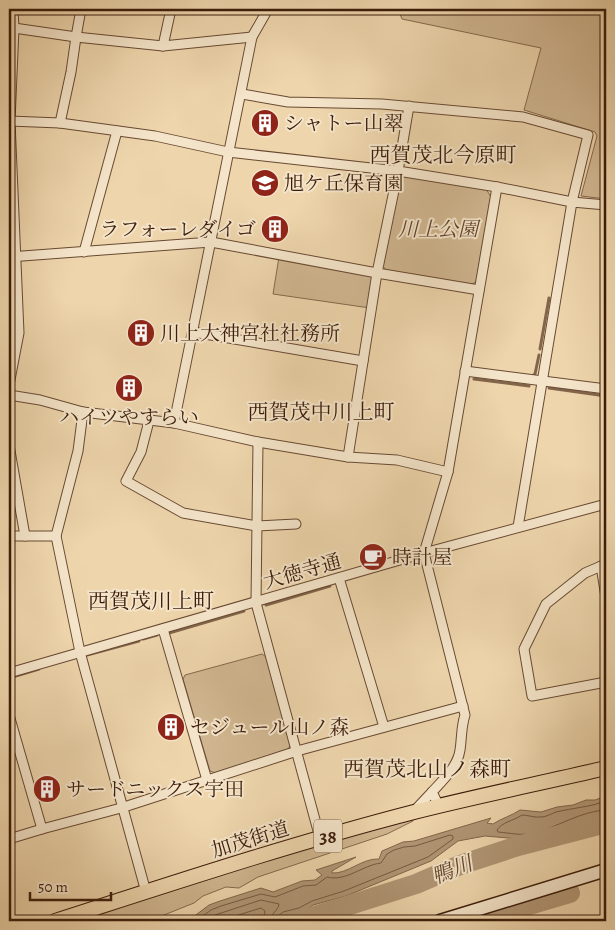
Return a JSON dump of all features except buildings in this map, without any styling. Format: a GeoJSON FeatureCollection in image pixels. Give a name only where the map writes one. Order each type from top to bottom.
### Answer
{"type":"FeatureCollection","features":[{"type":"Feature","properties":{"kind":"main road","name":"加茂街道"},"geometry":{"type":"LineString","coordinates":[[54,921],[320,838],[414,812],[606,768]]}},
{"type":"Feature","properties":{"kind":"street"},"geometry":{"type":"LineString","coordinates":[[9,385],[18,333],[13,256],[10,121],[14,28],[13,9]]}},
{"type":"Feature","properties":{"kind":"street"},"geometry":{"type":"LineString","coordinates":[[60,123],[72,72],[76,37],[82,9]]}},
{"type":"Feature","properties":{"kind":"street"},"geometry":{"type":"LineString","coordinates":[[163,46],[171,9]]}},
{"type":"Feature","properties":{"kind":"street"},"geometry":{"type":"LineString","coordinates":[[174,423],[252,37],[268,9]]}},
{"type":"Feature","properties":{"kind":"street"},"geometry":{"type":"LineString","coordinates":[[14,28],[163,46],[252,37]]}},
{"type":"Feature","properties":{"kind":"street"},"geometry":{"type":"LineString","coordinates":[[242,94],[288,102],[409,106],[523,117],[588,135],[572,202],[518,527]]}},
{"type":"Feature","properties":{"kind":"street"},"geometry":{"type":"LineString","coordinates":[[348,457],[377,273],[409,106]]}},
{"type":"Feature","properties":{"kind":"street"},"geometry":{"type":"LineString","coordinates":[[10,121],[60,123],[155,136],[228,152],[398,171],[572,202],[606,205]]}},
{"type":"Feature","properties":{"kind":"street"},"geometry":{"type":"LineString","coordinates":[[84,252],[117,131]]}},
{"type":"Feature","properties":{"kind":"street"},"geometry":{"type":"LineString","coordinates":[[414,812],[456,763],[460,750],[461,728],[465,714],[424,553],[448,472],[496,187]]}},
{"type":"Feature","properties":{"kind":"street"},"geometry":{"type":"LineString","coordinates":[[13,256],[211,242],[479,290]]}},
{"type":"Feature","properties":{"kind":"street"},"geometry":{"type":"LineString","coordinates":[[193,332],[362,361]]}},
{"type":"Feature","properties":{"kind":"street"},"geometry":{"type":"LineString","coordinates":[[465,371],[606,389]]}},
{"type":"Feature","properties":{"kind":"street"},"geometry":{"type":"LineString","coordinates":[[9,395],[40,400],[83,412],[174,423],[258,442],[348,457],[397,460],[448,472]]}},
{"type":"Feature","properties":{"kind":"street"},"geometry":{"type":"LineString","coordinates":[[83,412],[78,452],[56,536],[80,652],[121,808],[146,892]]}},
{"type":"Feature","properties":{"kind":"street"},"geometry":{"type":"LineString","coordinates":[[149,421],[141,452],[126,481],[183,513],[257,526],[296,524]]}},
{"type":"Feature","properties":{"kind":"street"},"geometry":{"type":"LineString","coordinates":[[258,442],[256,603],[320,838]]}},
{"type":"Feature","properties":{"kind":"street"},"geometry":{"type":"LineString","coordinates":[[9,445],[26,536]]}},
{"type":"Feature","properties":{"kind":"street","name":"大徳寺通"},"geometry":{"type":"LineString","coordinates":[[9,674],[424,553],[606,504]]}},
{"type":"Feature","properties":{"kind":"street"},"geometry":{"type":"LineString","coordinates":[[9,536],[56,536]]}},
{"type":"Feature","properties":{"kind":"street"},"geometry":{"type":"LineString","coordinates":[[606,597],[603,565],[585,573],[546,604],[524,650],[532,696],[606,682]]}},
{"type":"Feature","properties":{"kind":"street"},"geometry":{"type":"LineString","coordinates":[[339,578],[384,727]]}},
{"type":"Feature","properties":{"kind":"street"},"geometry":{"type":"LineString","coordinates":[[163,629],[207,780]]}},
{"type":"Feature","properties":{"kind":"street"},"geometry":{"type":"LineString","coordinates":[[9,839],[121,808],[297,751],[463,706]]}},
{"type":"Feature","properties":{"kind":"street"},"geometry":{"type":"LineString","coordinates":[[9,715],[42,829]]}},
{"type":"Feature","properties":{"kind":"street"},"geometry":{"type":"LineString","coordinates":[[432,792],[439,806]]}},
{"type":"Feature","properties":{"kind":"street"},"geometry":{"type":"LineString","coordinates":[[440,921],[606,870]]}},
{"type":"Feature","properties":{"kind":"green space"},"geometry":{"type":"Polygon","coordinates":[[[398,9],[606,9],[606,199],[581,196],[597,136],[595,132],[524,110],[541,48],[402,19],[398,9]]]}},
{"type":"Feature","properties":{"kind":"green space","name":"川上公園"},"geometry":{"type":"Polygon","coordinates":[[[405,176],[486,189],[491,197],[476,282],[470,285],[387,271],[383,266],[399,181],[405,176]]]}},
{"type":"Feature","properties":{"kind":"green space"},"geometry":{"type":"Polygon","coordinates":[[[279,257],[375,274],[370,308],[273,294],[279,257]]]}},
{"type":"Feature","properties":{"kind":"green space"},"geometry":{"type":"Polygon","coordinates":[[[262,654],[266,657],[291,744],[288,749],[216,773],[210,771],[183,679],[185,675],[262,654]]]}},
{"type":"Feature","properties":{"kind":"green space"},"geometry":{"type":"Polygon","coordinates":[[[412,816],[413,821],[387,834],[258,877],[239,888],[226,887],[203,896],[194,903],[149,921],[80,921],[300,850],[412,816]]]}},
{"type":"Feature","properties":{"kind":"water"},"geometry":{"type":"Polygon","coordinates":[[[606,796],[606,815],[579,822],[534,838],[519,839],[485,836],[458,841],[431,861],[346,896],[313,905],[302,913],[286,916],[279,921],[188,921],[209,905],[261,888],[273,892],[302,881],[315,880],[322,875],[316,870],[356,857],[332,871],[332,873],[338,873],[367,861],[379,859],[382,851],[403,842],[414,841],[491,818],[487,823],[493,824],[520,810],[541,812],[606,796]]]}},
{"type":"Feature","properties":{"kind":"waterway"},"geometry":{"type":"LineString","coordinates":[[540,349],[549,298]]}},
{"type":"Feature","properties":{"kind":"waterway"},"geometry":{"type":"LineString","coordinates":[[531,377],[535,374],[539,355]]}},
{"type":"Feature","properties":{"kind":"waterway"},"geometry":{"type":"LineString","coordinates":[[474,379],[529,386]]}},
{"type":"Feature","properties":{"kind":"waterway"},"geometry":{"type":"LineString","coordinates":[[549,388],[606,396]]}},
{"type":"Feature","properties":{"kind":"waterway"},"geometry":{"type":"LineString","coordinates":[[266,605],[330,586]]}},
{"type":"Feature","properties":{"kind":"waterway"},"geometry":{"type":"LineString","coordinates":[[169,633],[244,611]]}},
{"type":"Feature","properties":{"kind":"waterway"},"geometry":{"type":"LineString","coordinates":[[143,639],[157,635]]}},
{"type":"Feature","properties":{"kind":"waterway"},"geometry":{"type":"LineString","coordinates":[[87,655],[139,641]]}},
{"type":"Feature","properties":{"kind":"waterway"},"geometry":{"type":"LineString","coordinates":[[9,678],[39,669]]}},
{"type":"Feature","properties":{"kind":"waterway","name":"鴨川"},"geometry":{"type":"LineString","coordinates":[[299,921],[416,884],[460,865],[518,846],[606,823]]}},
{"type":"Feature","properties":{"kind":"waterway"},"geometry":{"type":"LineString","coordinates":[[475,921],[570,893]]}},
{"type":"Feature","properties":{"kind":"place","name":"シャトー山翠"},"geometry":{"type":"Point","coordinates":[265,123]}},
{"type":"Feature","properties":{"kind":"place","name":"旭ケ丘保育園"},"geometry":{"type":"Point","coordinates":[265,183]}},
{"type":"Feature","properties":{"kind":"place","name":"ラフォーレダイゴ"},"geometry":{"type":"Point","coordinates":[275,229]}},
{"type":"Feature","properties":{"kind":"place","name":"川上大神宮社社務所"},"geometry":{"type":"Point","coordinates":[141,333]}},
{"type":"Feature","properties":{"kind":"place","name":"ハイツやすらい"},"geometry":{"type":"Point","coordinates":[129,388]}},
{"type":"Feature","properties":{"kind":"place","name":"時計屋"},"geometry":{"type":"Point","coordinates":[373,557]}},
{"type":"Feature","properties":{"kind":"place","name":"セジュール山ノ森"},"geometry":{"type":"Point","coordinates":[171,727]}},
{"type":"Feature","properties":{"kind":"place","name":"サードニックス宇田"},"geometry":{"type":"Point","coordinates":[47,789]}},
{"type":"Feature","properties":{"kind":"district","name":"西賀茂北今原町"},"geometry":{"type":"Point","coordinates":[443,155]}},
{"type":"Feature","properties":{"kind":"district","name":"西賀茂中川上町"},"geometry":{"type":"Point","coordinates":[321,412]}},
{"type":"Feature","properties":{"kind":"district","name":"西賀茂川上町"},"geometry":{"type":"Point","coordinates":[151,601]}},
{"type":"Feature","properties":{"kind":"district","name":"西賀茂北山ノ森町"},"geometry":{"type":"Point","coordinates":[427,769]}}]}
